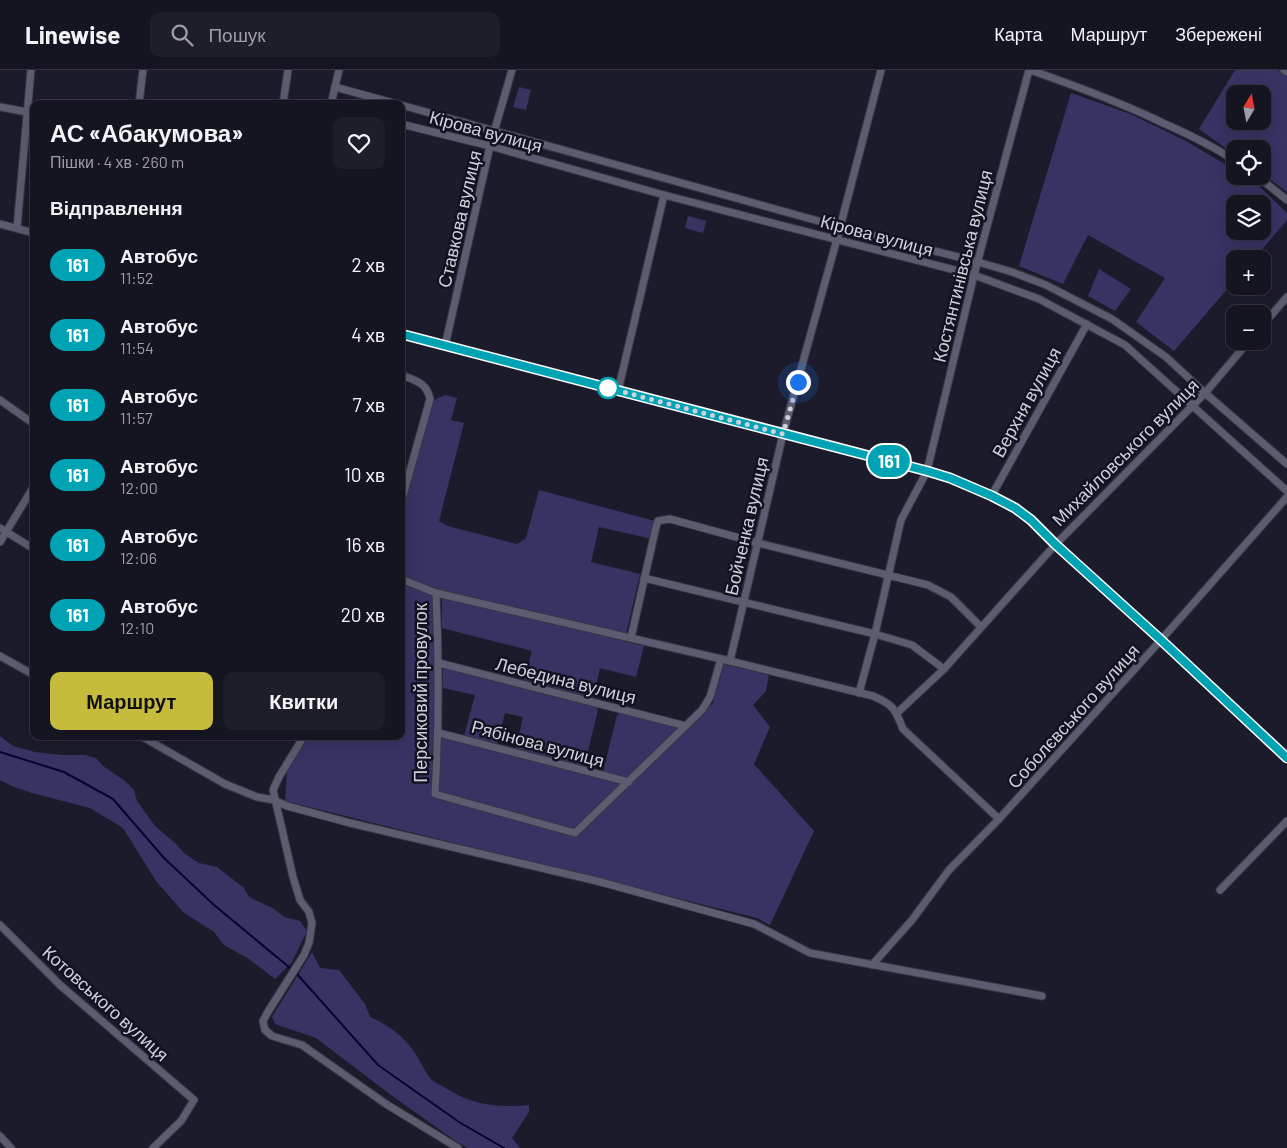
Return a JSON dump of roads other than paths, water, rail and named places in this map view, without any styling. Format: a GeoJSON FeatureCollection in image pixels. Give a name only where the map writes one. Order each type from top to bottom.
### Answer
{"type":"FeatureCollection","features":[{"type":"Feature","properties":{"kind":"street"},"geometry":{"type":"LineString","coordinates":[[17,228],[31,70]]}},
{"type":"Feature","properties":{"kind":"street"},"geometry":{"type":"LineString","coordinates":[[139,100],[143,70]]}},
{"type":"Feature","properties":{"kind":"street"},"geometry":{"type":"LineString","coordinates":[[284,100],[288,70]]}},
{"type":"Feature","properties":{"kind":"street"},"geometry":{"type":"LineString","coordinates":[[332,100],[340,70]]}},
{"type":"Feature","properties":{"kind":"street","name":"Ставкова вулиця"},"geometry":{"type":"LineString","coordinates":[[445,346],[490,146],[512,70]]}},
{"type":"Feature","properties":{"kind":"street","name":"Бойченка вулиця"},"geometry":{"type":"LineString","coordinates":[[730,661],[783,434],[881,70]]}},
{"type":"Feature","properties":{"kind":"street"},"geometry":{"type":"LineString","coordinates":[[1030,70],[1130,107],[1190,134],[1226,155]]}},
{"type":"Feature","properties":{"kind":"street","name":"Костянтинівська вулиця"},"geometry":{"type":"LineString","coordinates":[[859,693],[875,634],[901,520],[927,471],[974,275],[1030,70]]}},
{"type":"Feature","properties":{"kind":"street"},"geometry":{"type":"LineString","coordinates":[[335,87],[382,100]]}},
{"type":"Feature","properties":{"kind":"street","name":"Кірова вулиця"},"geometry":{"type":"LineString","coordinates":[[405,106],[840,227],[978,262],[1046,285],[1112,319],[1166,357],[1204,393],[1287,464]]}},
{"type":"Feature","properties":{"kind":"street"},"geometry":{"type":"LineString","coordinates":[[0,107],[27,112]]}},
{"type":"Feature","properties":{"kind":"street","name":"Кірова вулиця"},"geometry":{"type":"LineString","coordinates":[[405,125],[490,146],[664,195],[974,275],[1039,300],[1125,345],[1287,491]]}},
{"type":"Feature","properties":{"kind":"street"},"geometry":{"type":"LineString","coordinates":[[1268,185],[1287,200]]}},
{"type":"Feature","properties":{"kind":"street"},"geometry":{"type":"LineString","coordinates":[[618,391],[664,195]]}},
{"type":"Feature","properties":{"kind":"street"},"geometry":{"type":"LineString","coordinates":[[0,224],[30,232]]}},
{"type":"Feature","properties":{"kind":"street"},"geometry":{"type":"LineString","coordinates":[[1271,316],[1287,297]]}},
{"type":"Feature","properties":{"kind":"street","name":"Верхня вулиця"},"geometry":{"type":"LineString","coordinates":[[992,496],[1087,324]]}},
{"type":"Feature","properties":{"kind":"street"},"geometry":{"type":"LineString","coordinates":[[405,335],[927,471],[950,478],[992,496],[1015,508],[1031,520],[1287,758]]}},
{"type":"Feature","properties":{"kind":"street","name":"Михайловського вулиця"},"geometry":{"type":"LineString","coordinates":[[897,713],[944,669],[1055,544],[1192,406],[1241,350]]}},
{"type":"Feature","properties":{"kind":"street"},"geometry":{"type":"LineString","coordinates":[[405,377],[423,384],[429,391],[430,399],[405,489]]}},
{"type":"Feature","properties":{"kind":"street"},"geometry":{"type":"LineString","coordinates":[[0,400],[30,421]]}},
{"type":"Feature","properties":{"kind":"street"},"geometry":{"type":"LineString","coordinates":[[0,542],[3,530],[30,492]]}},
{"type":"Feature","properties":{"kind":"street","name":"Соболєвського вулиця"},"geometry":{"type":"LineString","coordinates":[[872,965],[912,920],[949,870],[999,819],[1287,497]]}},
{"type":"Feature","properties":{"kind":"street"},"geometry":{"type":"LineString","coordinates":[[631,638],[656,527],[658,521],[664,519],[928,585],[951,598],[981,628]]}},
{"type":"Feature","properties":{"kind":"street"},"geometry":{"type":"LineString","coordinates":[[3,530],[30,547]]}},
{"type":"Feature","properties":{"kind":"street"},"geometry":{"type":"LineString","coordinates":[[644,578],[912,644],[944,669]]}},
{"type":"Feature","properties":{"kind":"street"},"geometry":{"type":"LineString","coordinates":[[405,581],[436,593],[730,661],[884,701],[895,709],[903,729],[999,819]]}},
{"type":"Feature","properties":{"kind":"street","name":"Персиковий провулок"},"geometry":{"type":"LineString","coordinates":[[436,593],[439,733],[435,794],[575,833],[629,782]]}},
{"type":"Feature","properties":{"kind":"street"},"geometry":{"type":"LineString","coordinates":[[0,656],[30,673]]}},
{"type":"Feature","properties":{"kind":"street"},"geometry":{"type":"LineString","coordinates":[[629,782],[702,710],[710,697],[721,659]]}},
{"type":"Feature","properties":{"kind":"street","name":"Лебедина вулиця"},"geometry":{"type":"LineString","coordinates":[[439,663],[686,726]]}},
{"type":"Feature","properties":{"kind":"street","name":"Рябінова вулиця"},"geometry":{"type":"LineString","coordinates":[[439,733],[629,782]]}},
{"type":"Feature","properties":{"kind":"street"},"geometry":{"type":"LineString","coordinates":[[148,740],[225,784],[257,797],[274,800],[287,806],[350,823],[597,881],[754,924],[810,953],[1042,996]]}},
{"type":"Feature","properties":{"kind":"street"},"geometry":{"type":"LineString","coordinates":[[302,740],[273,790],[293,877],[300,900],[309,912],[312,923],[309,943],[304,955],[269,1010],[263,1022],[264,1030],[272,1036],[302,1045],[386,1104],[458,1148]]}},
{"type":"Feature","properties":{"kind":"street"},"geometry":{"type":"LineString","coordinates":[[1220,890],[1287,821]]}},
{"type":"Feature","properties":{"kind":"street","name":"Котовського вулиця"},"geometry":{"type":"LineString","coordinates":[[0,925],[60,985],[194,1100],[181,1121],[153,1148]]}},
{"type":"Feature","properties":{"kind":"street"},"geometry":{"type":"LineString","coordinates":[[0,1136],[11,1148]]}},
{"type":"Feature","properties":{"kind":"waterway"},"geometry":{"type":"LineString","coordinates":[[0,752],[64,772],[113,799],[164,858],[214,905],[290,968]]}},
{"type":"Feature","properties":{"kind":"waterway"},"geometry":{"type":"LineString","coordinates":[[297,974],[378,1065],[459,1122],[504,1148]]}}]}
